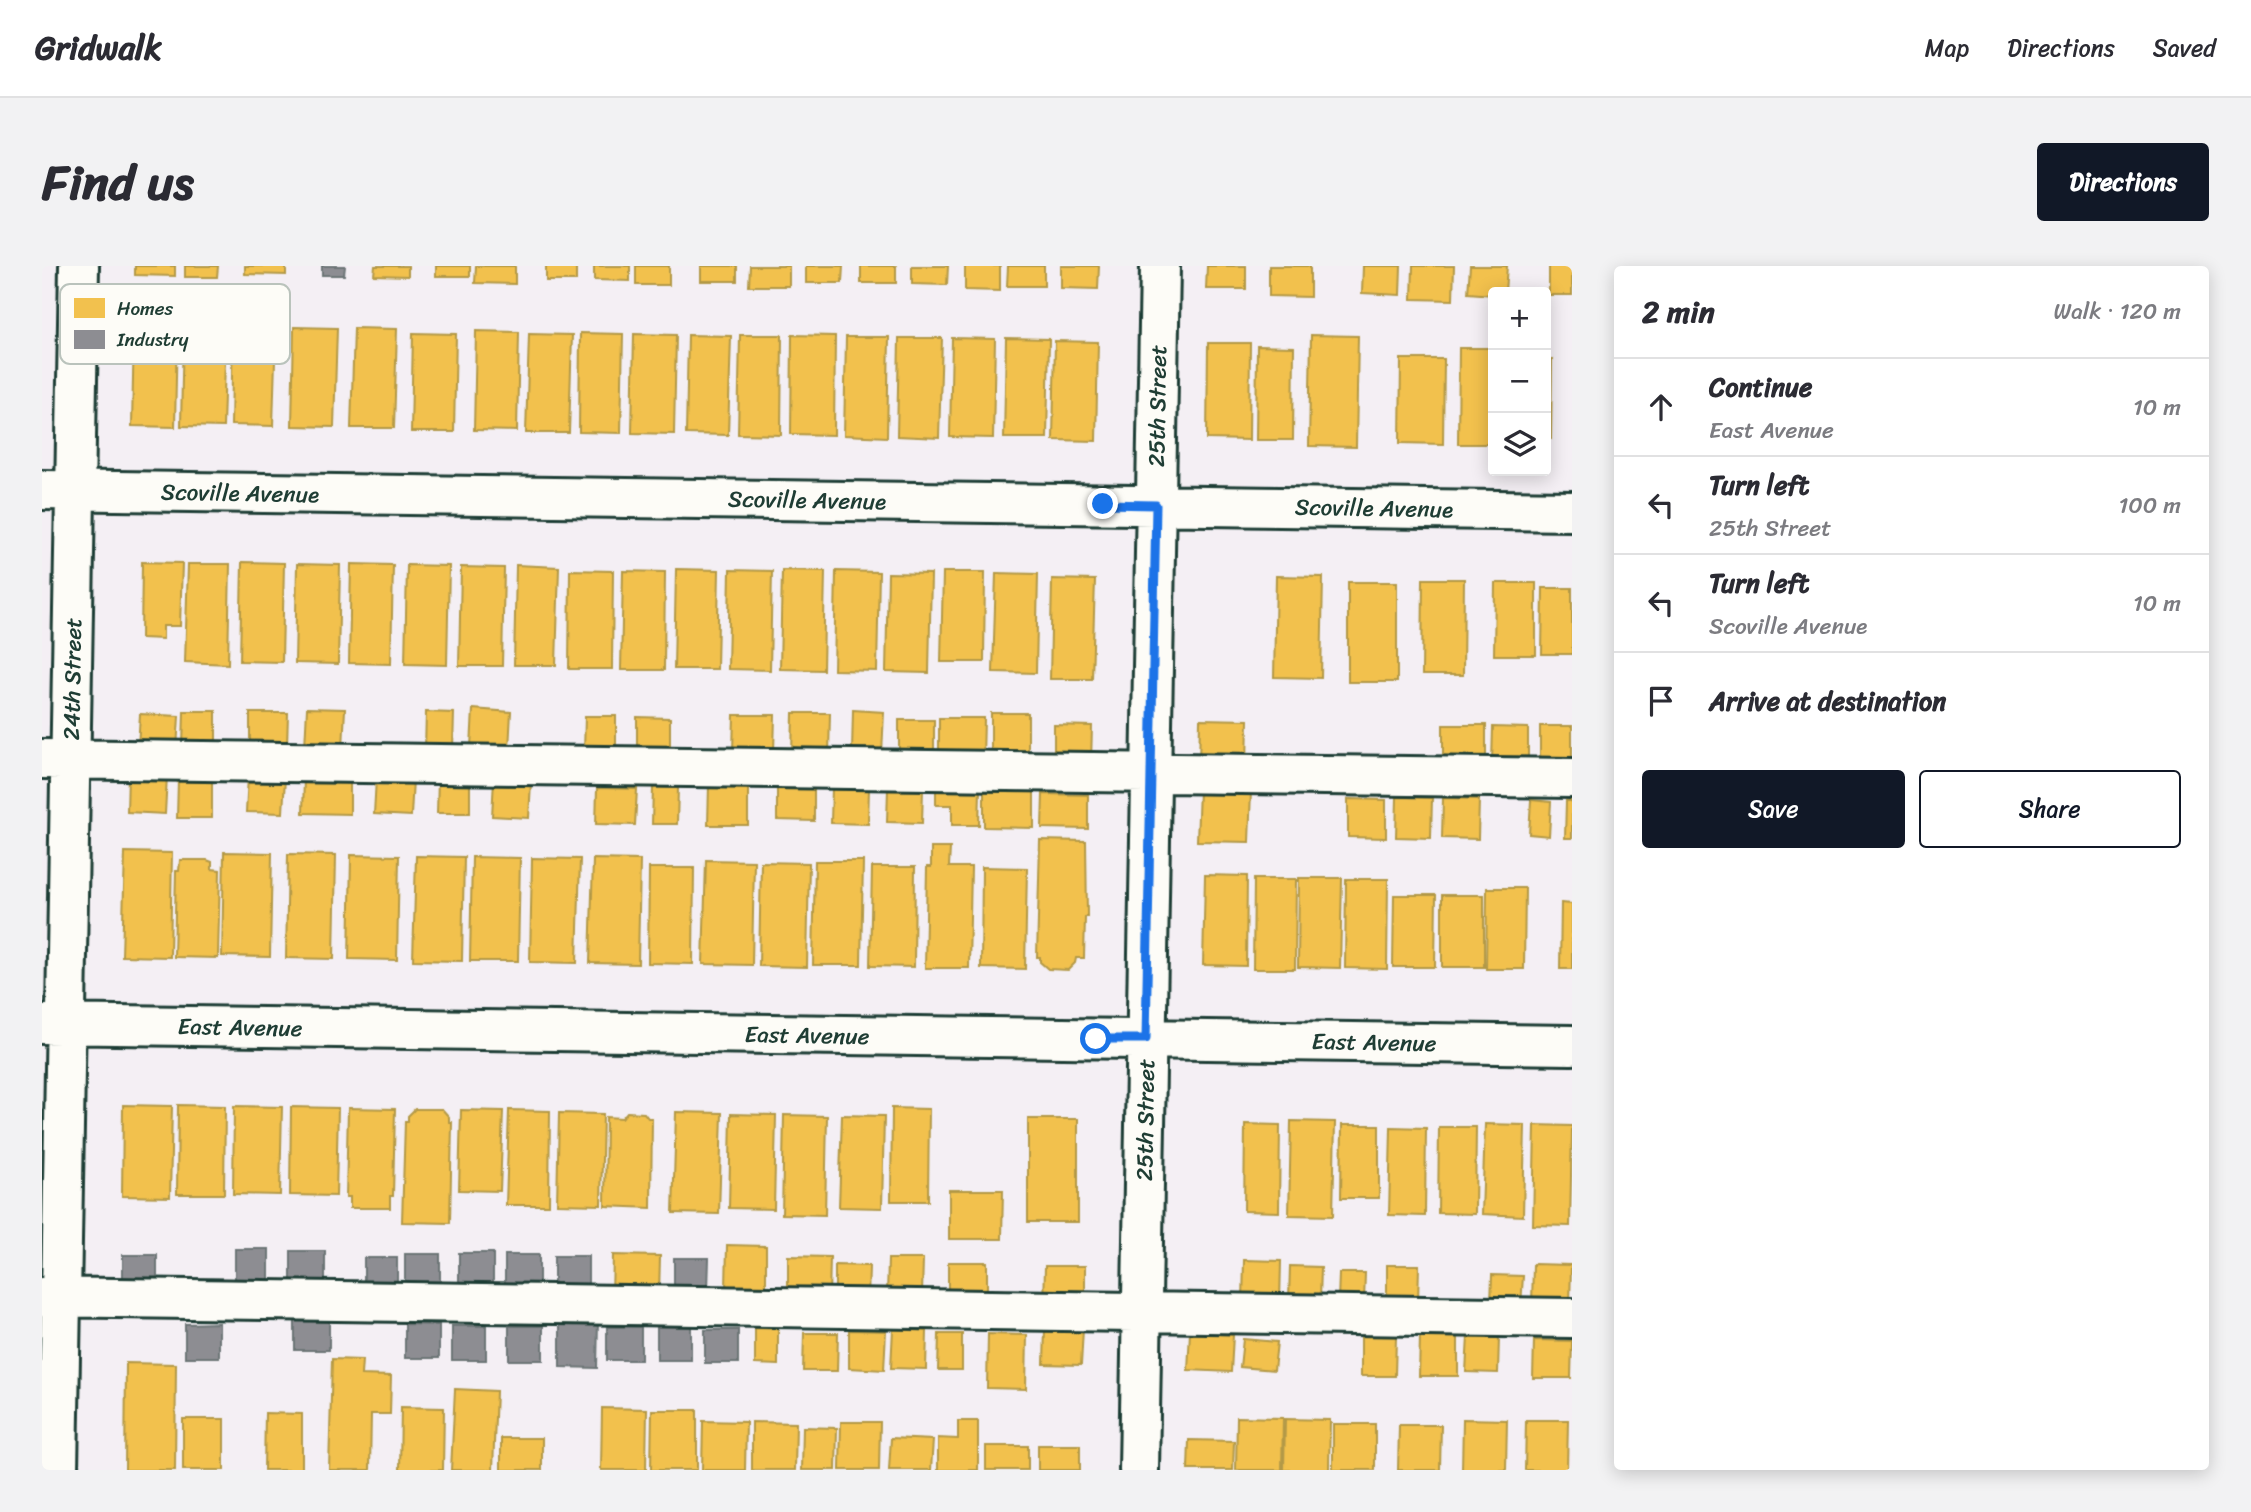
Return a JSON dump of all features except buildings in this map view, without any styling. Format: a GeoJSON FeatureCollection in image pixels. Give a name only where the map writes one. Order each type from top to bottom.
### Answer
{"type":"FeatureCollection","features":[{"type":"Feature","properties":{"kind":"street","name":"24th Street"},"geometry":{"type":"LineString","coordinates":[[77,284],[79,266]]}},
{"type":"Feature","properties":{"kind":"street","name":"25th Street"},"geometry":{"type":"LineString","coordinates":[[1139,1470],[1160,266]]}},
{"type":"Feature","properties":{"kind":"street","name":"24th Street"},"geometry":{"type":"LineString","coordinates":[[58,1470],[51,1297],[58,491],[70,364]]}},
{"type":"Feature","properties":{"kind":"street","name":"Scoville Avenue"},"geometry":{"type":"LineString","coordinates":[[58,491],[1572,511]]}},
{"type":"Feature","properties":{"kind":"street"},"geometry":{"type":"LineString","coordinates":[[56,759],[1572,778]]}},
{"type":"Feature","properties":{"kind":"street","name":"East Avenue"},"geometry":{"type":"LineString","coordinates":[[54,1024],[1572,1045]]}},
{"type":"Feature","properties":{"kind":"street"},"geometry":{"type":"LineString","coordinates":[[51,1297],[1572,1318]]}},
{"type":"Feature","properties":{"kind":"route"},"geometry":{"type":"LineString","coordinates":[[1096,1039],[1146,1039],[1156,505],[1103,504]]}}]}
